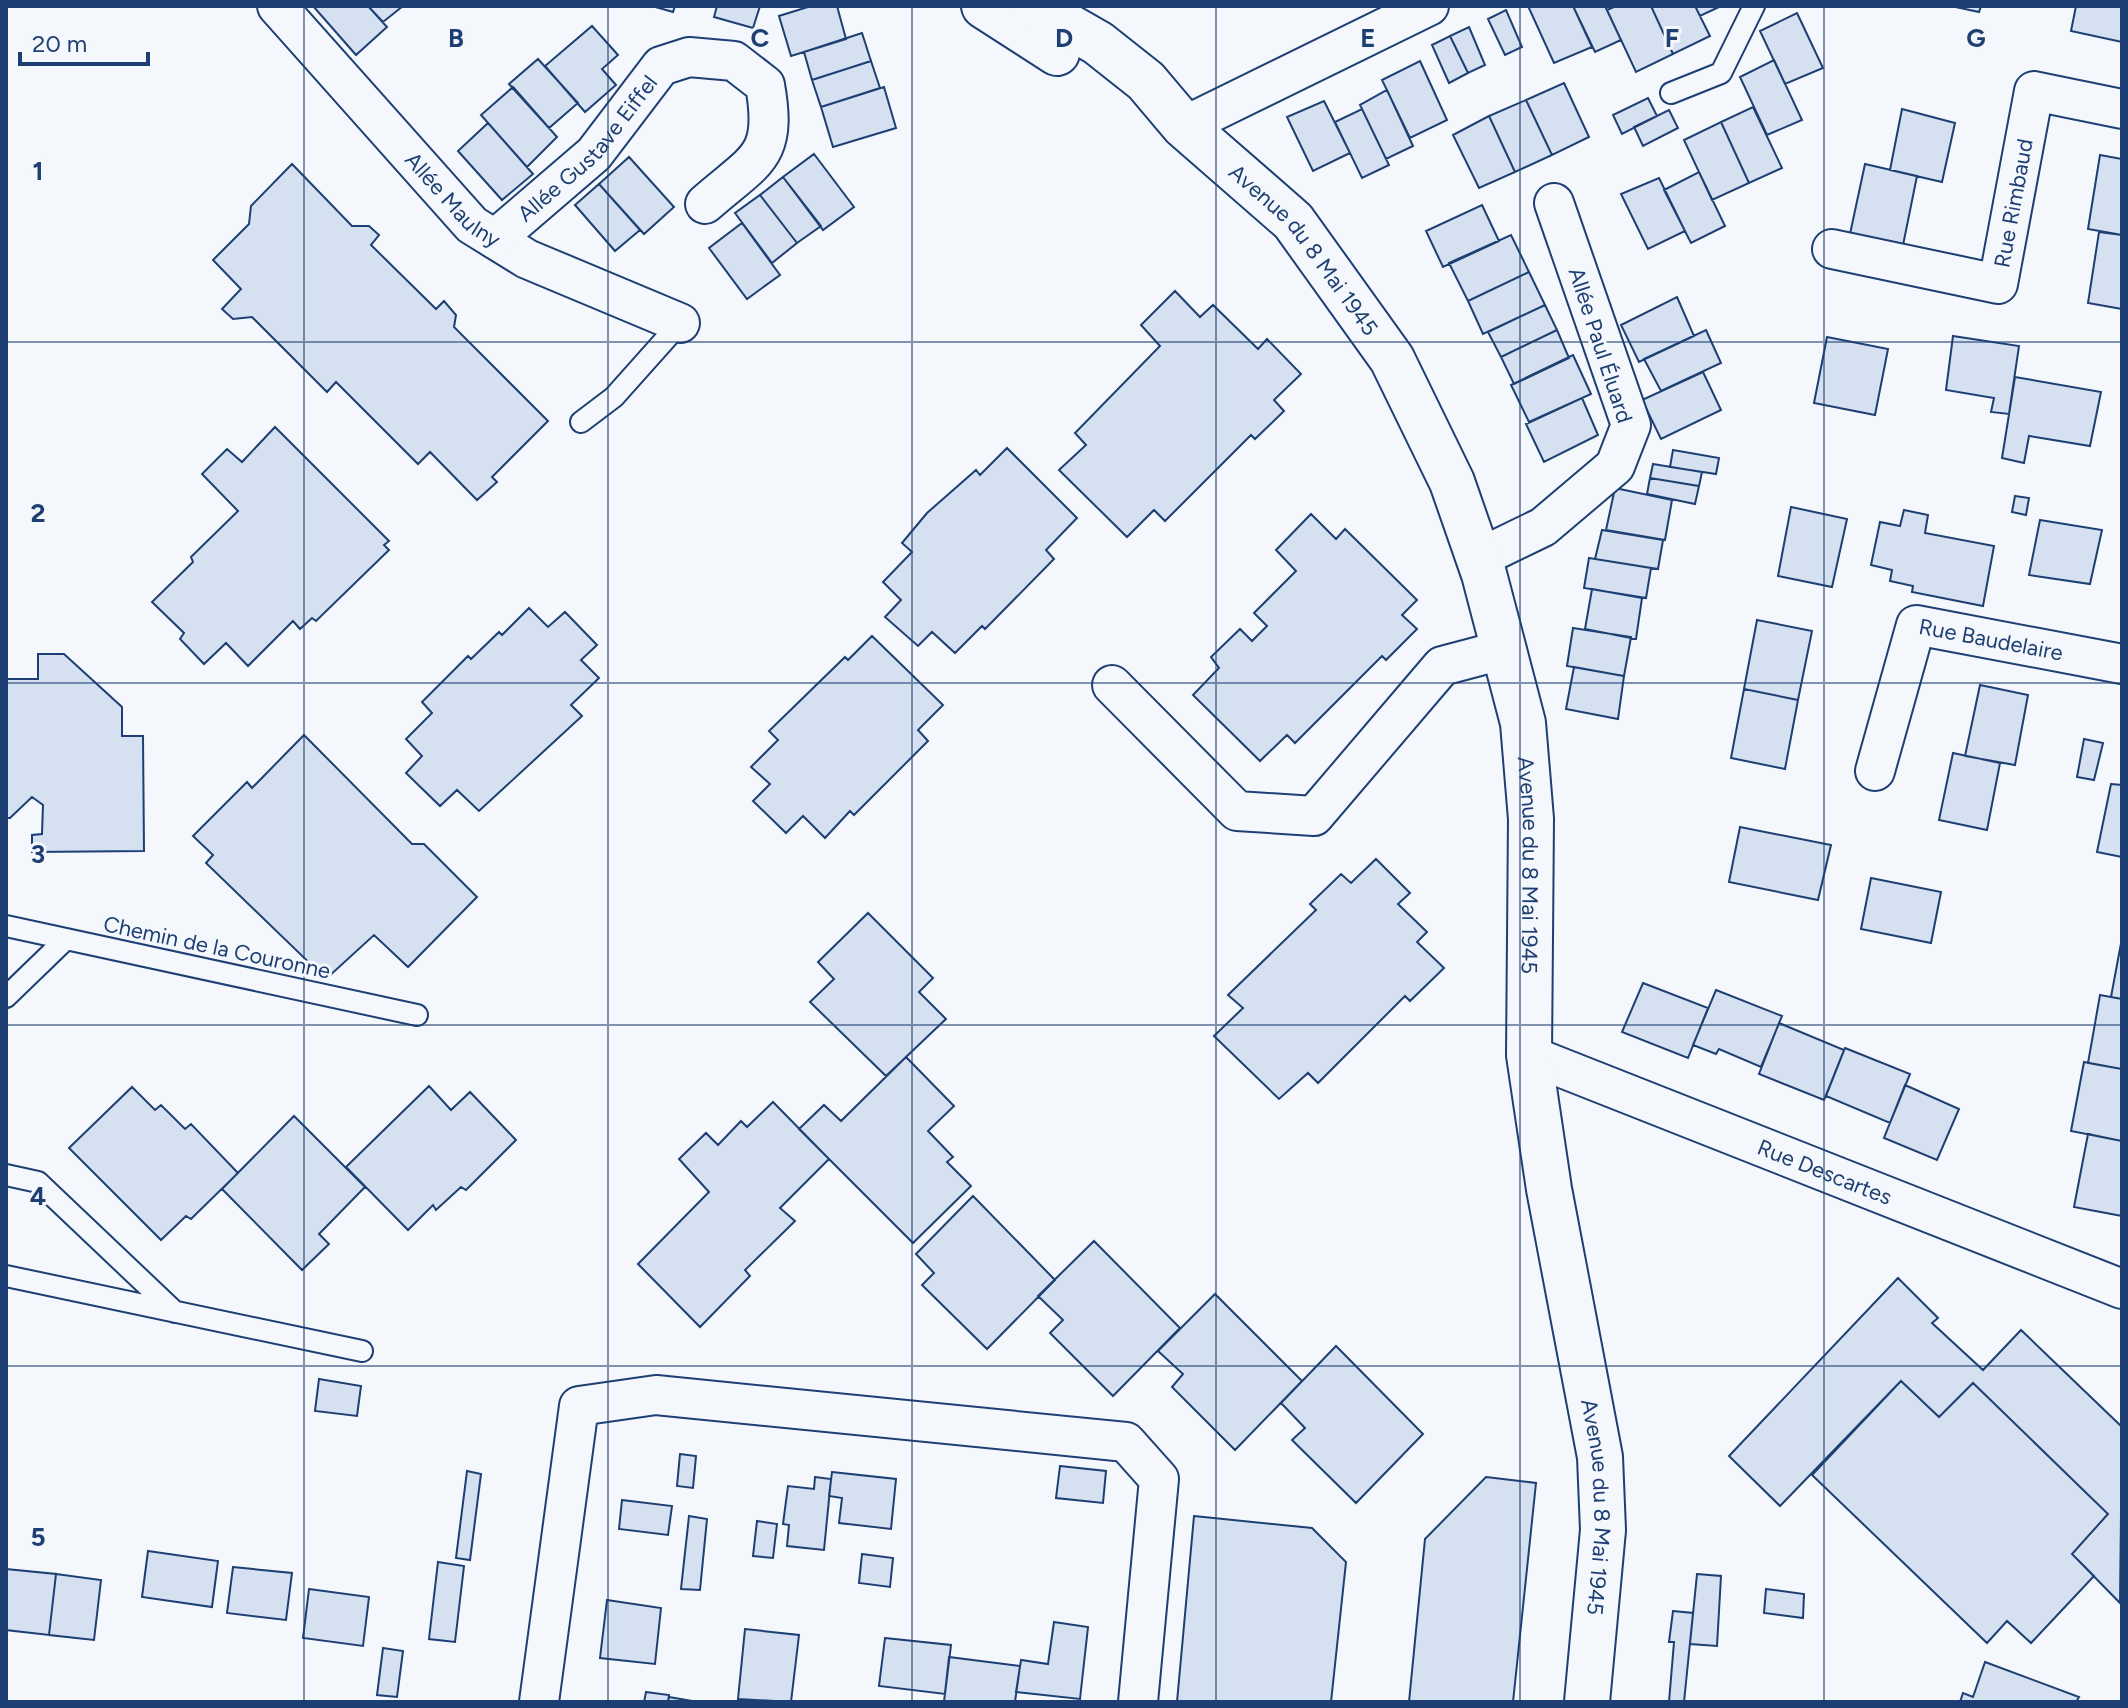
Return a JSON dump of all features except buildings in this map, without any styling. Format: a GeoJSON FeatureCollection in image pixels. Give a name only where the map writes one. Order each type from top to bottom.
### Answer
{"type":"FeatureCollection","features":[{"type":"Feature","properties":{"kind":"street","name":"Allée Maulny"},"geometry":{"type":"LineString","coordinates":[[277,6],[472,225],[527,259],[680,323]]}},
{"type":"Feature","properties":{"kind":"street","name":"Avenue du 8 Mai 1945"},"geometry":{"type":"LineString","coordinates":[[984,6],[1117,91],[1184,126]]}},
{"type":"Feature","properties":{"kind":"street","name":"Avenue du 8 Mai 1945"},"geometry":{"type":"LineString","coordinates":[[1033,6],[1098,43],[1146,81],[1184,126],[1293,221],[1392,359],[1452,482],[1479,558],[1506,649],[1523,723],[1531,819],[1529,1055],[1549,1189],[1600,1457],[1603,1530],[1587,1702]]}},
{"type":"Feature","properties":{"kind":"street"},"geometry":{"type":"LineString","coordinates":[[1184,126],[1429,6]]}},
{"type":"Feature","properties":{"kind":"street","name":"Allée Gustave Eiffel"},"geometry":{"type":"LineString","coordinates":[[495,239],[594,154],[661,66],[689,57],[734,61],[765,85],[771,118],[765,152],[705,204]]}},
{"type":"Feature","properties":{"kind":"street","name":"Rue Rimbaud"},"geometry":{"type":"LineString","coordinates":[[1832,249],[1998,284],[2034,91],[2122,109]]}},
{"type":"Feature","properties":{"kind":"street","name":"Allée Paul Éluard"},"geometry":{"type":"LineString","coordinates":[[1479,558],[1543,527],[1615,466],[1631,425],[1554,203]]}},
{"type":"Feature","properties":{"kind":"street","name":"Rue Baudelaire"},"geometry":{"type":"LineString","coordinates":[[1875,771],[1916,625],[2122,664]]}},
{"type":"Feature","properties":{"kind":"street"},"geometry":{"type":"LineString","coordinates":[[1112,685],[1237,811],[1314,816],[1442,666],[1506,649]]}},
{"type":"Feature","properties":{"kind":"street","name":"Rue Descartes"},"geometry":{"type":"LineString","coordinates":[[1529,1055],[2122,1289]]}},
{"type":"Feature","properties":{"kind":"street"},"geometry":{"type":"LineString","coordinates":[[539,1702],[579,1406],[656,1395],[1126,1442],[1159,1479],[1138,1702]]}},
{"type":"Feature","properties":{"kind":"lane"},"geometry":{"type":"LineString","coordinates":[[1671,93],[1721,73],[1754,6]]}},
{"type":"Feature","properties":{"kind":"lane"},"geometry":{"type":"LineString","coordinates":[[581,422],[614,397],[680,323]]}},
{"type":"Feature","properties":{"kind":"lane","name":"Chemin de la Couronne"},"geometry":{"type":"LineString","coordinates":[[6,926],[417,1015]]}},
{"type":"Feature","properties":{"kind":"lane"},"geometry":{"type":"LineString","coordinates":[[6,997],[66,939]]}},
{"type":"Feature","properties":{"kind":"lane"},"geometry":{"type":"LineString","coordinates":[[6,1175],[38,1182],[175,1312]]}},
{"type":"Feature","properties":{"kind":"lane"},"geometry":{"type":"LineString","coordinates":[[6,1276],[362,1351]]}}]}
